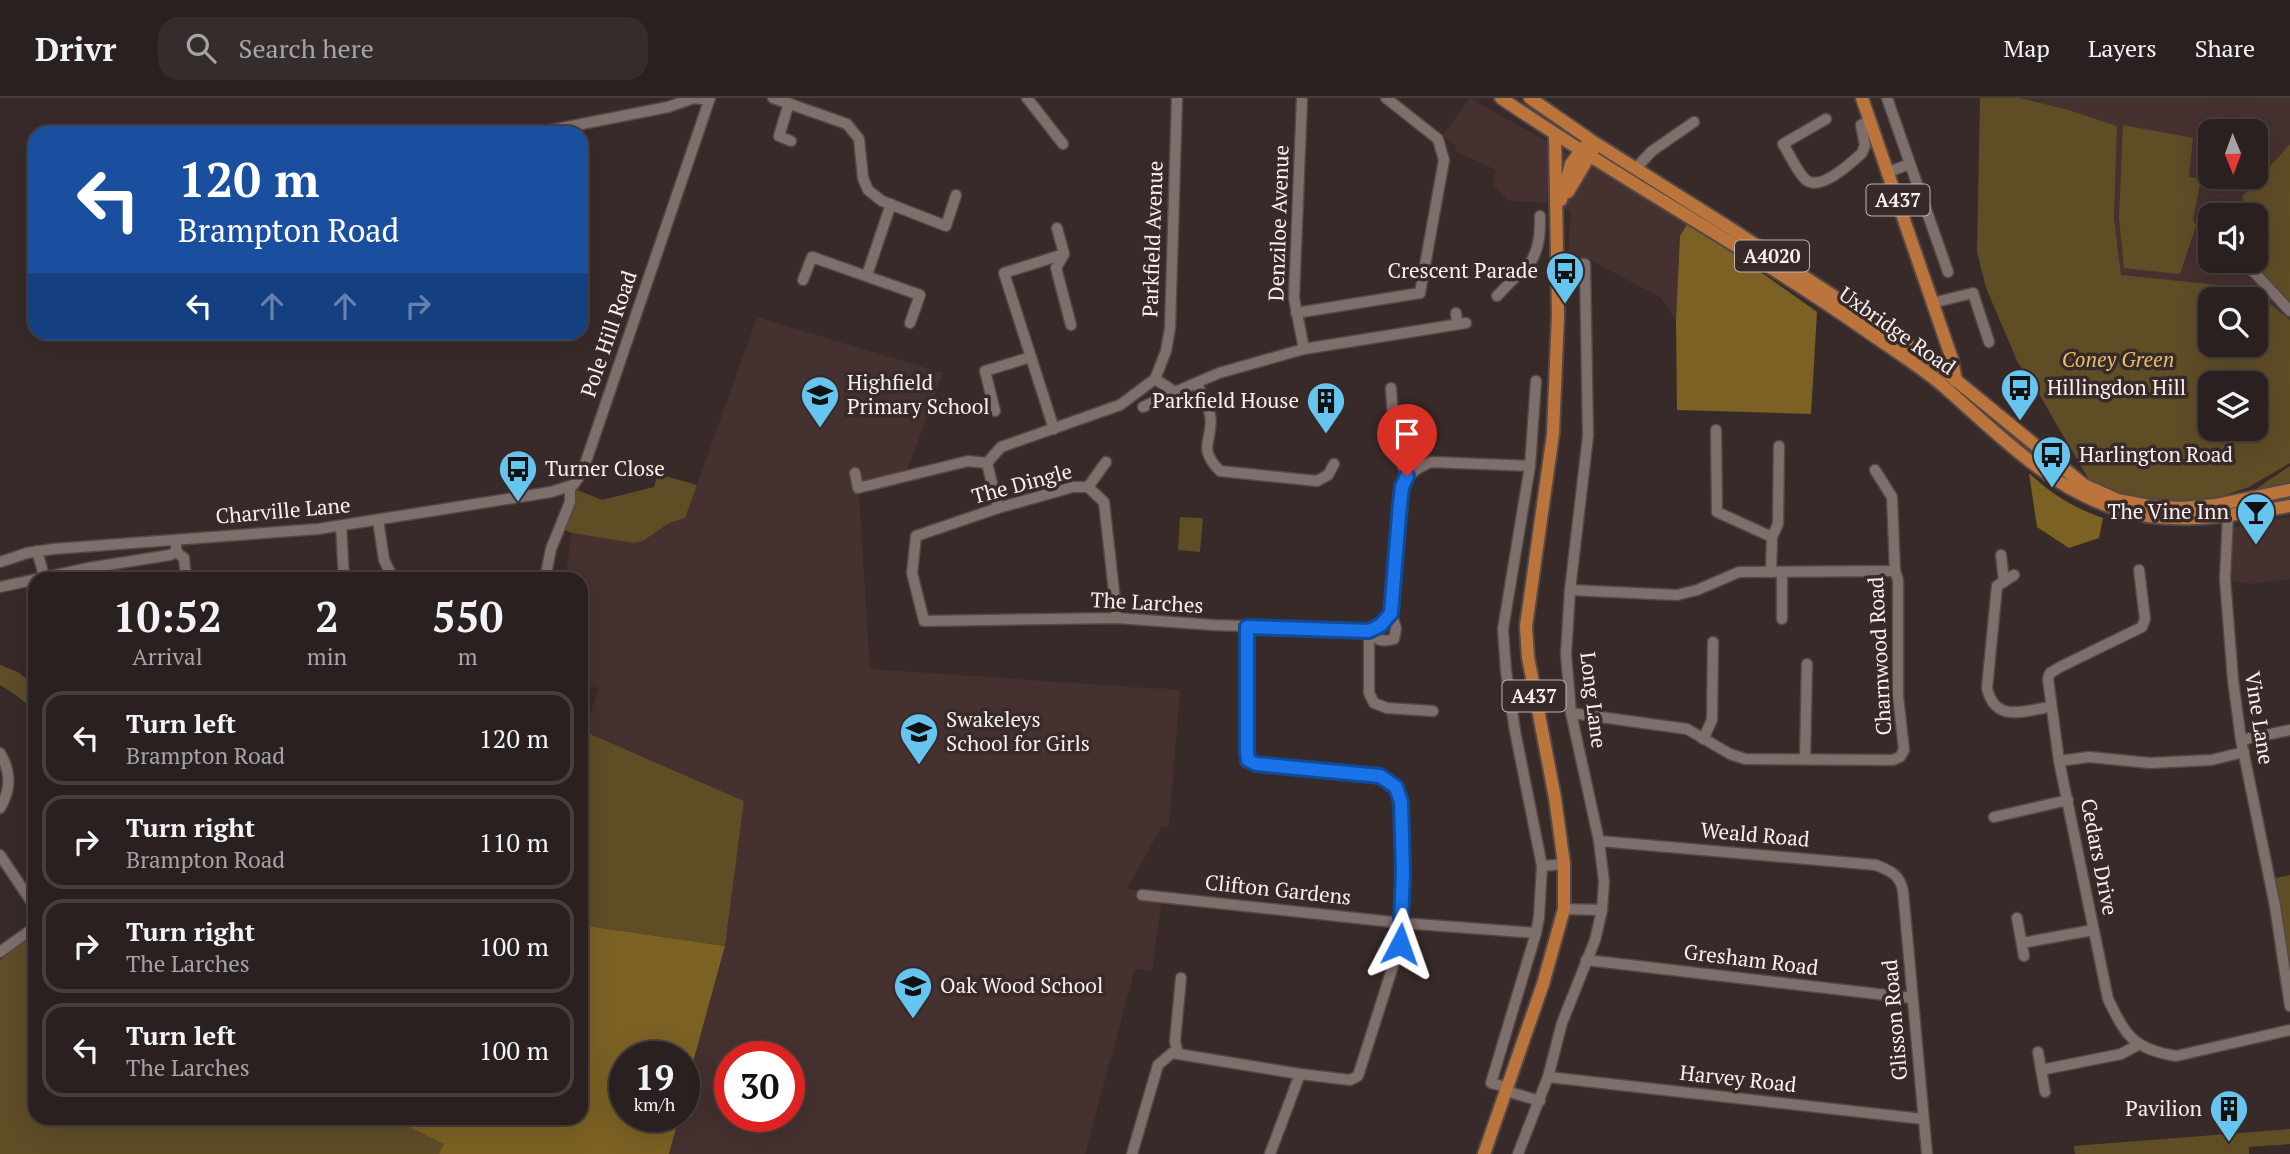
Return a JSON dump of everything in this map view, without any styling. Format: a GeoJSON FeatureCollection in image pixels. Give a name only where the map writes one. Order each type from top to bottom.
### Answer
{"type":"FeatureCollection","features":[{"type":"Feature","properties":{"kind":"main road","name":"Uxbridge Road"},"geometry":{"type":"LineString","coordinates":[[1501,98],[1584,154],[1639,185],[1867,331],[1933,378],[2033,464],[2091,499],[2147,516],[2197,519],[2290,506]]}},
{"type":"Feature","properties":{"kind":"main road","name":"Uxbridge Road"},"geometry":{"type":"LineString","coordinates":[[1530,98],[1594,143],[1935,363],[2084,485],[2118,500],[2181,508],[2216,505],[2290,489]]}},
{"type":"Feature","properties":{"kind":"main road","name":"A437"},"geometry":{"type":"LineString","coordinates":[[1862,98],[1952,359],[1956,381]]}},
{"type":"Feature","properties":{"kind":"main road","name":"A437"},"geometry":{"type":"LineString","coordinates":[[1484,1154],[1543,984],[1564,909],[1564,864],[1555,798],[1528,657],[1526,626],[1552,445],[1558,315],[1555,134]]}},
{"type":"Feature","properties":{"kind":"main road","name":"A437"},"geometry":{"type":"LineString","coordinates":[[1558,225],[1584,154],[1594,143]]}},
{"type":"Feature","properties":{"kind":"main road"},"geometry":{"type":"LineString","coordinates":[[1933,378],[1935,363],[1945,344]]}},
{"type":"Feature","properties":{"kind":"street"},"geometry":{"type":"LineString","coordinates":[[571,126],[668,107],[694,98],[710,99]]}},
{"type":"Feature","properties":{"kind":"street"},"geometry":{"type":"LineString","coordinates":[[773,98],[840,120],[852,127],[860,145],[865,184],[874,196],[946,226],[956,195]]}},
{"type":"Feature","properties":{"kind":"street"},"geometry":{"type":"LineString","coordinates":[[1027,98],[1063,144]]}},
{"type":"Feature","properties":{"kind":"street","name":"Parkfield Avenue"},"geometry":{"type":"LineString","coordinates":[[1155,379],[1166,351],[1170,328],[1177,98]]}},
{"type":"Feature","properties":{"kind":"street","name":"Denziloe Avenue"},"geometry":{"type":"LineString","coordinates":[[1302,98],[1294,298],[1304,349]]}},
{"type":"Feature","properties":{"kind":"street"},"geometry":{"type":"LineString","coordinates":[[1296,313],[1420,293],[1444,160],[1438,139],[1386,98]]}},
{"type":"Feature","properties":{"kind":"street"},"geometry":{"type":"LineString","coordinates":[[1887,98],[1948,272]]}},
{"type":"Feature","properties":{"kind":"street","name":"Pole Hill Road"},"geometry":{"type":"LineString","coordinates":[[546,572],[551,549],[570,502],[570,487],[582,473],[710,99]]}},
{"type":"Feature","properties":{"kind":"street"},"geometry":{"type":"LineString","coordinates":[[789,103],[779,136],[791,141]]}},
{"type":"Feature","properties":{"kind":"street"},"geometry":{"type":"LineString","coordinates":[[1826,119],[1783,145],[1805,179],[1814,183],[1824,182],[1862,153],[1865,145],[1861,125],[1870,121]]}},
{"type":"Feature","properties":{"kind":"street"},"geometry":{"type":"LineString","coordinates":[[1636,168],[1652,151],[1695,122]]}},
{"type":"Feature","properties":{"kind":"street"},"geometry":{"type":"LineString","coordinates":[[1888,172],[1910,164]]}},
{"type":"Feature","properties":{"kind":"street"},"geometry":{"type":"LineString","coordinates":[[867,275],[891,204]]}},
{"type":"Feature","properties":{"kind":"street"},"geometry":{"type":"LineString","coordinates":[[1497,296],[1532,260],[1540,234],[1539,216]]}},
{"type":"Feature","properties":{"kind":"street"},"geometry":{"type":"LineString","coordinates":[[1540,234],[1558,225]]}},
{"type":"Feature","properties":{"kind":"street"},"geometry":{"type":"LineString","coordinates":[[1057,228],[1064,254],[1056,268],[1071,325]]}},
{"type":"Feature","properties":{"kind":"street"},"geometry":{"type":"LineString","coordinates":[[1054,429],[1004,273],[1064,254]]}},
{"type":"Feature","properties":{"kind":"street"},"geometry":{"type":"LineString","coordinates":[[803,280],[812,257],[920,295],[910,323]]}},
{"type":"Feature","properties":{"kind":"street","name":"Long Lane"},"geometry":{"type":"LineString","coordinates":[[1518,1154],[1540,1101],[1562,1023],[1595,940],[1602,910],[1604,882],[1599,841],[1571,713],[1566,654],[1570,590],[1588,436],[1585,264],[1557,262]]}},
{"type":"Feature","properties":{"kind":"street"},"geometry":{"type":"LineString","coordinates":[[2255,273],[2290,311]]}},
{"type":"Feature","properties":{"kind":"street"},"geometry":{"type":"LineString","coordinates":[[1932,303],[1973,293],[1989,342]]}},
{"type":"Feature","properties":{"kind":"street"},"geometry":{"type":"LineString","coordinates":[[1143,407],[1219,373],[1304,349],[1459,320]]}},
{"type":"Feature","properties":{"kind":"street"},"geometry":{"type":"LineString","coordinates":[[995,411],[985,371],[1031,358]]}},
{"type":"Feature","properties":{"kind":"street"},"geometry":{"type":"LineString","coordinates":[[986,463],[1001,447],[1120,405],[1155,379],[1175,392]]}},
{"type":"Feature","properties":{"kind":"street"},"geometry":{"type":"LineString","coordinates":[[1536,381],[1530,466],[1503,629],[1515,731],[1542,866],[1539,917],[1491,1083],[1540,1101]]}},
{"type":"Feature","properties":{"kind":"street"},"geometry":{"type":"LineString","coordinates":[[1197,384],[1210,416],[1206,447],[1210,461],[1220,471],[1317,481],[1328,475],[1334,464]]}},
{"type":"Feature","properties":{"kind":"street"},"geometry":{"type":"LineString","coordinates":[[1391,388],[1393,418],[1388,430],[1391,452],[1402,463],[1407,476],[1418,467],[1431,462],[1530,466]]}},
{"type":"Feature","properties":{"kind":"street"},"geometry":{"type":"LineString","coordinates":[[1716,430],[1717,512],[1772,537]]}},
{"type":"Feature","properties":{"kind":"street"},"geometry":{"type":"LineString","coordinates":[[1771,572],[1772,537],[1778,524],[1779,446]]}},
{"type":"Feature","properties":{"kind":"street"},"geometry":{"type":"LineString","coordinates":[[855,473],[858,488],[968,461],[986,463]]}},
{"type":"Feature","properties":{"kind":"street"},"geometry":{"type":"LineString","coordinates":[[1088,487],[1106,462]]}},
{"type":"Feature","properties":{"kind":"street"},"geometry":{"type":"LineString","coordinates":[[986,463],[998,509]]}},
{"type":"Feature","properties":{"kind":"street","name":"Charnwood Road"},"geometry":{"type":"LineString","coordinates":[[1571,713],[1687,729],[1730,754],[1745,758],[1893,760],[1900,757],[1904,750],[1898,696],[1898,580],[1895,571],[1892,497],[1875,470]]}},
{"type":"Feature","properties":{"kind":"street","name":"The Larches"},"geometry":{"type":"LineString","coordinates":[[923,621],[1117,618],[1247,627],[1369,631],[1374,638],[1384,642],[1394,639],[1396,628],[1391,613],[1400,504],[1402,487],[1407,476]]}},
{"type":"Feature","properties":{"kind":"street","name":"Charville Lane"},"geometry":{"type":"LineString","coordinates":[[0,562],[37,551],[271,534],[341,526],[570,487]]}},
{"type":"Feature","properties":{"kind":"street","name":"The Dingle"},"geometry":{"type":"LineString","coordinates":[[923,621],[912,573],[916,536],[998,509],[1073,488],[1088,487],[1104,502],[1117,618]]}},
{"type":"Feature","properties":{"kind":"street","name":"Vine Lane"},"geometry":{"type":"LineString","coordinates":[[2228,516],[2226,600],[2233,680],[2241,740],[2275,906],[2290,1006]]}},
{"type":"Feature","properties":{"kind":"street"},"geometry":{"type":"LineString","coordinates":[[378,520],[384,560],[390,572]]}},
{"type":"Feature","properties":{"kind":"street"},"geometry":{"type":"LineString","coordinates":[[341,526],[344,572]]}},
{"type":"Feature","properties":{"kind":"street"},"geometry":{"type":"LineString","coordinates":[[176,540],[176,552]]}},
{"type":"Feature","properties":{"kind":"street"},"geometry":{"type":"LineString","coordinates":[[37,551],[43,572]]}},
{"type":"Feature","properties":{"kind":"street"},"geometry":{"type":"LineString","coordinates":[[78,572],[176,552]]}},
{"type":"Feature","properties":{"kind":"street"},"geometry":{"type":"LineString","coordinates":[[176,552],[184,558],[185,572]]}},
{"type":"Feature","properties":{"kind":"street"},"geometry":{"type":"LineString","coordinates":[[2001,555],[2004,582]]}},
{"type":"Feature","properties":{"kind":"street","name":"Cedars Drive"},"geometry":{"type":"LineString","coordinates":[[2138,1045],[2119,1021],[2108,999],[2059,761],[2048,680],[2050,673],[2142,627],[2145,619],[2139,569]]}},
{"type":"Feature","properties":{"kind":"street"},"geometry":{"type":"LineString","coordinates":[[1570,590],[1676,595],[1697,590],[1739,572],[1895,571]]}},
{"type":"Feature","properties":{"kind":"street"},"geometry":{"type":"LineString","coordinates":[[1782,572],[1782,619]]}},
{"type":"Feature","properties":{"kind":"street"},"geometry":{"type":"LineString","coordinates":[[2014,575],[1997,586],[1987,688],[1990,702],[2011,713],[2050,707]]}},
{"type":"Feature","properties":{"kind":"street"},"geometry":{"type":"LineString","coordinates":[[0,587],[28,581]]}},
{"type":"Feature","properties":{"kind":"street"},"geometry":{"type":"LineString","coordinates":[[1391,613],[1381,625],[1369,631],[1369,693],[1374,703],[1387,708],[1433,711]]}},
{"type":"Feature","properties":{"kind":"street"},"geometry":{"type":"LineString","coordinates":[[1132,1154],[1158,1065],[1172,1053],[1300,1074],[1350,1080],[1358,1076],[1400,944],[1401,802],[1396,787],[1380,776],[1256,764],[1248,760],[1247,627]]}},
{"type":"Feature","properties":{"kind":"street"},"geometry":{"type":"LineString","coordinates":[[1703,738],[1712,720],[1713,642]]}},
{"type":"Feature","properties":{"kind":"street"},"geometry":{"type":"LineString","coordinates":[[1805,759],[1807,664]]}},
{"type":"Feature","properties":{"kind":"street"},"geometry":{"type":"LineString","coordinates":[[2241,740],[2290,730]]}},
{"type":"Feature","properties":{"kind":"street"},"geometry":{"type":"LineString","coordinates":[[0,752],[6,765],[8,780],[6,795],[0,808]]}},
{"type":"Feature","properties":{"kind":"street"},"geometry":{"type":"LineString","coordinates":[[2059,761],[2089,757],[2150,763],[2211,760],[2244,752]]}},
{"type":"Feature","properties":{"kind":"street"},"geometry":{"type":"LineString","coordinates":[[1994,817],[2068,800]]}},
{"type":"Feature","properties":{"kind":"street","name":"Weald Road"},"geometry":{"type":"LineString","coordinates":[[1599,841],[1876,865],[1895,873],[1901,882]]}},
{"type":"Feature","properties":{"kind":"street"},"geometry":{"type":"LineString","coordinates":[[0,855],[28,897]]}},
{"type":"Feature","properties":{"kind":"street"},"geometry":{"type":"LineString","coordinates":[[1542,866],[1564,864]]}},
{"type":"Feature","properties":{"kind":"street","name":"Glisson Road"},"geometry":{"type":"LineString","coordinates":[[1901,882],[1927,1154]]}},
{"type":"Feature","properties":{"kind":"street","name":"Clifton Gardens"},"geometry":{"type":"LineString","coordinates":[[1142,895],[1402,923],[1536,933]]}},
{"type":"Feature","properties":{"kind":"street"},"geometry":{"type":"LineString","coordinates":[[1564,909],[1602,910]]}},
{"type":"Feature","properties":{"kind":"street"},"geometry":{"type":"LineString","coordinates":[[2017,918],[2024,956]]}},
{"type":"Feature","properties":{"kind":"street"},"geometry":{"type":"LineString","coordinates":[[2022,943],[2093,930]]}},
{"type":"Feature","properties":{"kind":"street"},"geometry":{"type":"LineString","coordinates":[[0,952],[28,932]]}},
{"type":"Feature","properties":{"kind":"street","name":"Gresham Road"},"geometry":{"type":"LineString","coordinates":[[1586,960],[1912,998]]}},
{"type":"Feature","properties":{"kind":"street"},"geometry":{"type":"LineString","coordinates":[[1178,1054],[1175,1041],[1181,978]]}},
{"type":"Feature","properties":{"kind":"street"},"geometry":{"type":"LineString","coordinates":[[2041,1070],[2121,1054],[2138,1045],[2157,1053],[2176,1056],[2290,1030]]}},
{"type":"Feature","properties":{"kind":"street"},"geometry":{"type":"LineString","coordinates":[[2038,1052],[2045,1092]]}},
{"type":"Feature","properties":{"kind":"street"},"geometry":{"type":"LineString","coordinates":[[1270,1154],[1300,1074]]}},
{"type":"Feature","properties":{"kind":"street","name":"Harvey Road"},"geometry":{"type":"LineString","coordinates":[[1548,1077],[1923,1119]]}},
{"type":"Feature","properties":{"kind":"street"},"geometry":{"type":"LineString","coordinates":[[1350,1080],[1353,1092]]}},
{"type":"Feature","properties":{"kind":"shaded area"},"geometry":{"type":"Polygon","coordinates":[[[1470,98],[1689,221],[1680,236],[1676,320],[1661,298],[1589,259],[1567,267],[1571,212],[1551,203],[1509,201],[1493,185],[1496,170],[1454,151],[1457,147],[1443,135],[1470,98]]]}},
{"type":"Feature","properties":{"kind":"shaded area"},"geometry":{"type":"Polygon","coordinates":[[[2020,98],[2290,98],[2290,320],[2268,302],[2268,287],[2233,287],[2121,275],[2114,218],[2117,126],[2020,98]]]}},
{"type":"Feature","properties":{"kind":"shaded area"},"geometry":{"type":"Polygon","coordinates":[[[1689,221],[1817,312],[1811,414],[1677,410],[1676,320],[1680,236],[1689,221]]]}},
{"type":"Feature","properties":{"kind":"shaded area"},"geometry":{"type":"Polygon","coordinates":[[[757,317],[943,373],[902,484],[859,494],[870,669],[1180,690],[1169,826],[1162,826],[1127,889],[1163,892],[1152,971],[1135,969],[1085,1154],[669,1154],[675,1132],[700,1132],[699,1041],[725,946],[744,801],[588,733],[588,720],[599,688],[588,686],[588,572],[566,572],[572,533],[635,543],[643,541],[669,523],[685,518],[757,317]]]}},
{"type":"Feature","properties":{"kind":"shaded area"},"geometry":{"type":"Polygon","coordinates":[[[2029,473],[2063,500],[2103,518],[2099,538],[2069,548],[2037,527],[2029,473]]]}},
{"type":"Feature","properties":{"kind":"shaded area"},"geometry":{"type":"Polygon","coordinates":[[[2290,517],[2290,579],[2249,584],[2225,579],[2228,528],[2290,517]]]}},
{"type":"Feature","properties":{"kind":"shaded area"},"geometry":{"type":"Polygon","coordinates":[[[588,926],[725,946],[699,1041],[609,1041],[609,1132],[675,1132],[669,1154],[439,1154],[444,1144],[405,1125],[588,1125],[588,926]]]}},
{"type":"Feature","properties":{"kind":"green space","name":"Coney Green"},"geometry":{"type":"Polygon","coordinates":[[[1980,98],[2020,98],[2117,126],[2114,218],[2121,275],[2233,287],[2198,287],[2198,357],[2268,357],[2268,302],[2290,320],[2290,463],[2249,487],[2217,498],[2195,501],[2152,502],[2125,497],[2089,480],[2032,382],[2018,363],[1986,288],[1977,252],[1980,98]]]}},
{"type":"Feature","properties":{"kind":"green space"},"geometry":{"type":"Polygon","coordinates":[[[2123,125],[2193,138],[2189,177],[2198,178],[2199,189],[2193,220],[2196,226],[2180,274],[2124,268],[2119,218],[2123,125]]]}},
{"type":"Feature","properties":{"kind":"green space"},"geometry":{"type":"Polygon","coordinates":[[[2290,144],[2290,306],[2259,273],[2268,273],[2268,203],[2243,203],[2243,196],[2249,189],[2268,189],[2268,168],[2290,144]]]}},
{"type":"Feature","properties":{"kind":"green space"},"geometry":{"type":"Polygon","coordinates":[[[2290,466],[2290,483],[2253,491],[2290,466]]]}},
{"type":"Feature","properties":{"kind":"green space"},"geometry":{"type":"Polygon","coordinates":[[[658,474],[697,485],[685,518],[669,523],[643,541],[634,543],[572,533],[559,528],[570,487],[602,500],[654,487],[658,474]]]}},
{"type":"Feature","properties":{"kind":"green space"},"geometry":{"type":"Polygon","coordinates":[[[1180,517],[1203,518],[1200,552],[1178,550],[1180,517]]]}},
{"type":"Feature","properties":{"kind":"green space"},"geometry":{"type":"Polygon","coordinates":[[[0,665],[18,672],[28,680],[28,705],[16,695],[0,685],[0,665]]]}},
{"type":"Feature","properties":{"kind":"green space"},"geometry":{"type":"Polygon","coordinates":[[[588,733],[744,801],[725,946],[588,926],[588,733]]]}},
{"type":"Feature","properties":{"kind":"green space"},"geometry":{"type":"Polygon","coordinates":[[[2290,875],[2290,986],[2270,879],[2290,875]]]}},
{"type":"Feature","properties":{"kind":"green space"},"geometry":{"type":"Polygon","coordinates":[[[28,939],[28,1125],[406,1125],[445,1144],[439,1154],[0,1154],[0,960],[28,939]]]}},
{"type":"Feature","properties":{"kind":"green space"},"geometry":{"type":"Polygon","coordinates":[[[2290,1129],[2290,1144],[2249,1147],[2249,1154],[2075,1154],[2074,1146],[2290,1129]]]}},
{"type":"Feature","properties":{"kind":"place","name":"Crescent Parade"},"geometry":{"type":"Point","coordinates":[1565,305]}},
{"type":"Feature","properties":{"kind":"place","name":"Hillingdon Hill"},"geometry":{"type":"Point","coordinates":[2020,422]}},
{"type":"Feature","properties":{"kind":"place","name":"Highfield Primary School"},"geometry":{"type":"Point","coordinates":[820,429]}},
{"type":"Feature","properties":{"kind":"place","name":"Parkfield House"},"geometry":{"type":"Point","coordinates":[1326,435]}},
{"type":"Feature","properties":{"kind":"place","name":"Harlington Road"},"geometry":{"type":"Point","coordinates":[2052,489]}},
{"type":"Feature","properties":{"kind":"place","name":"Turner Close"},"geometry":{"type":"Point","coordinates":[518,503]}},
{"type":"Feature","properties":{"kind":"place","name":"The Vine Inn"},"geometry":{"type":"Point","coordinates":[2256,546]}},
{"type":"Feature","properties":{"kind":"place","name":"Swakeleys School for Girls"},"geometry":{"type":"Point","coordinates":[919,766]}},
{"type":"Feature","properties":{"kind":"place","name":"Oak Wood School"},"geometry":{"type":"Point","coordinates":[913,1020]}},
{"type":"Feature","properties":{"kind":"place","name":"Pavilion"},"geometry":{"type":"Point","coordinates":[2229,1143]}},
{"type":"Feature","properties":{"kind":"route"},"geometry":{"type":"LineString","coordinates":[[1400,944],[1403,873],[1401,802],[1396,787],[1380,776],[1256,764],[1248,760],[1247,627],[1369,631],[1381,625],[1391,613],[1400,504],[1402,487],[1407,476]]}}]}
